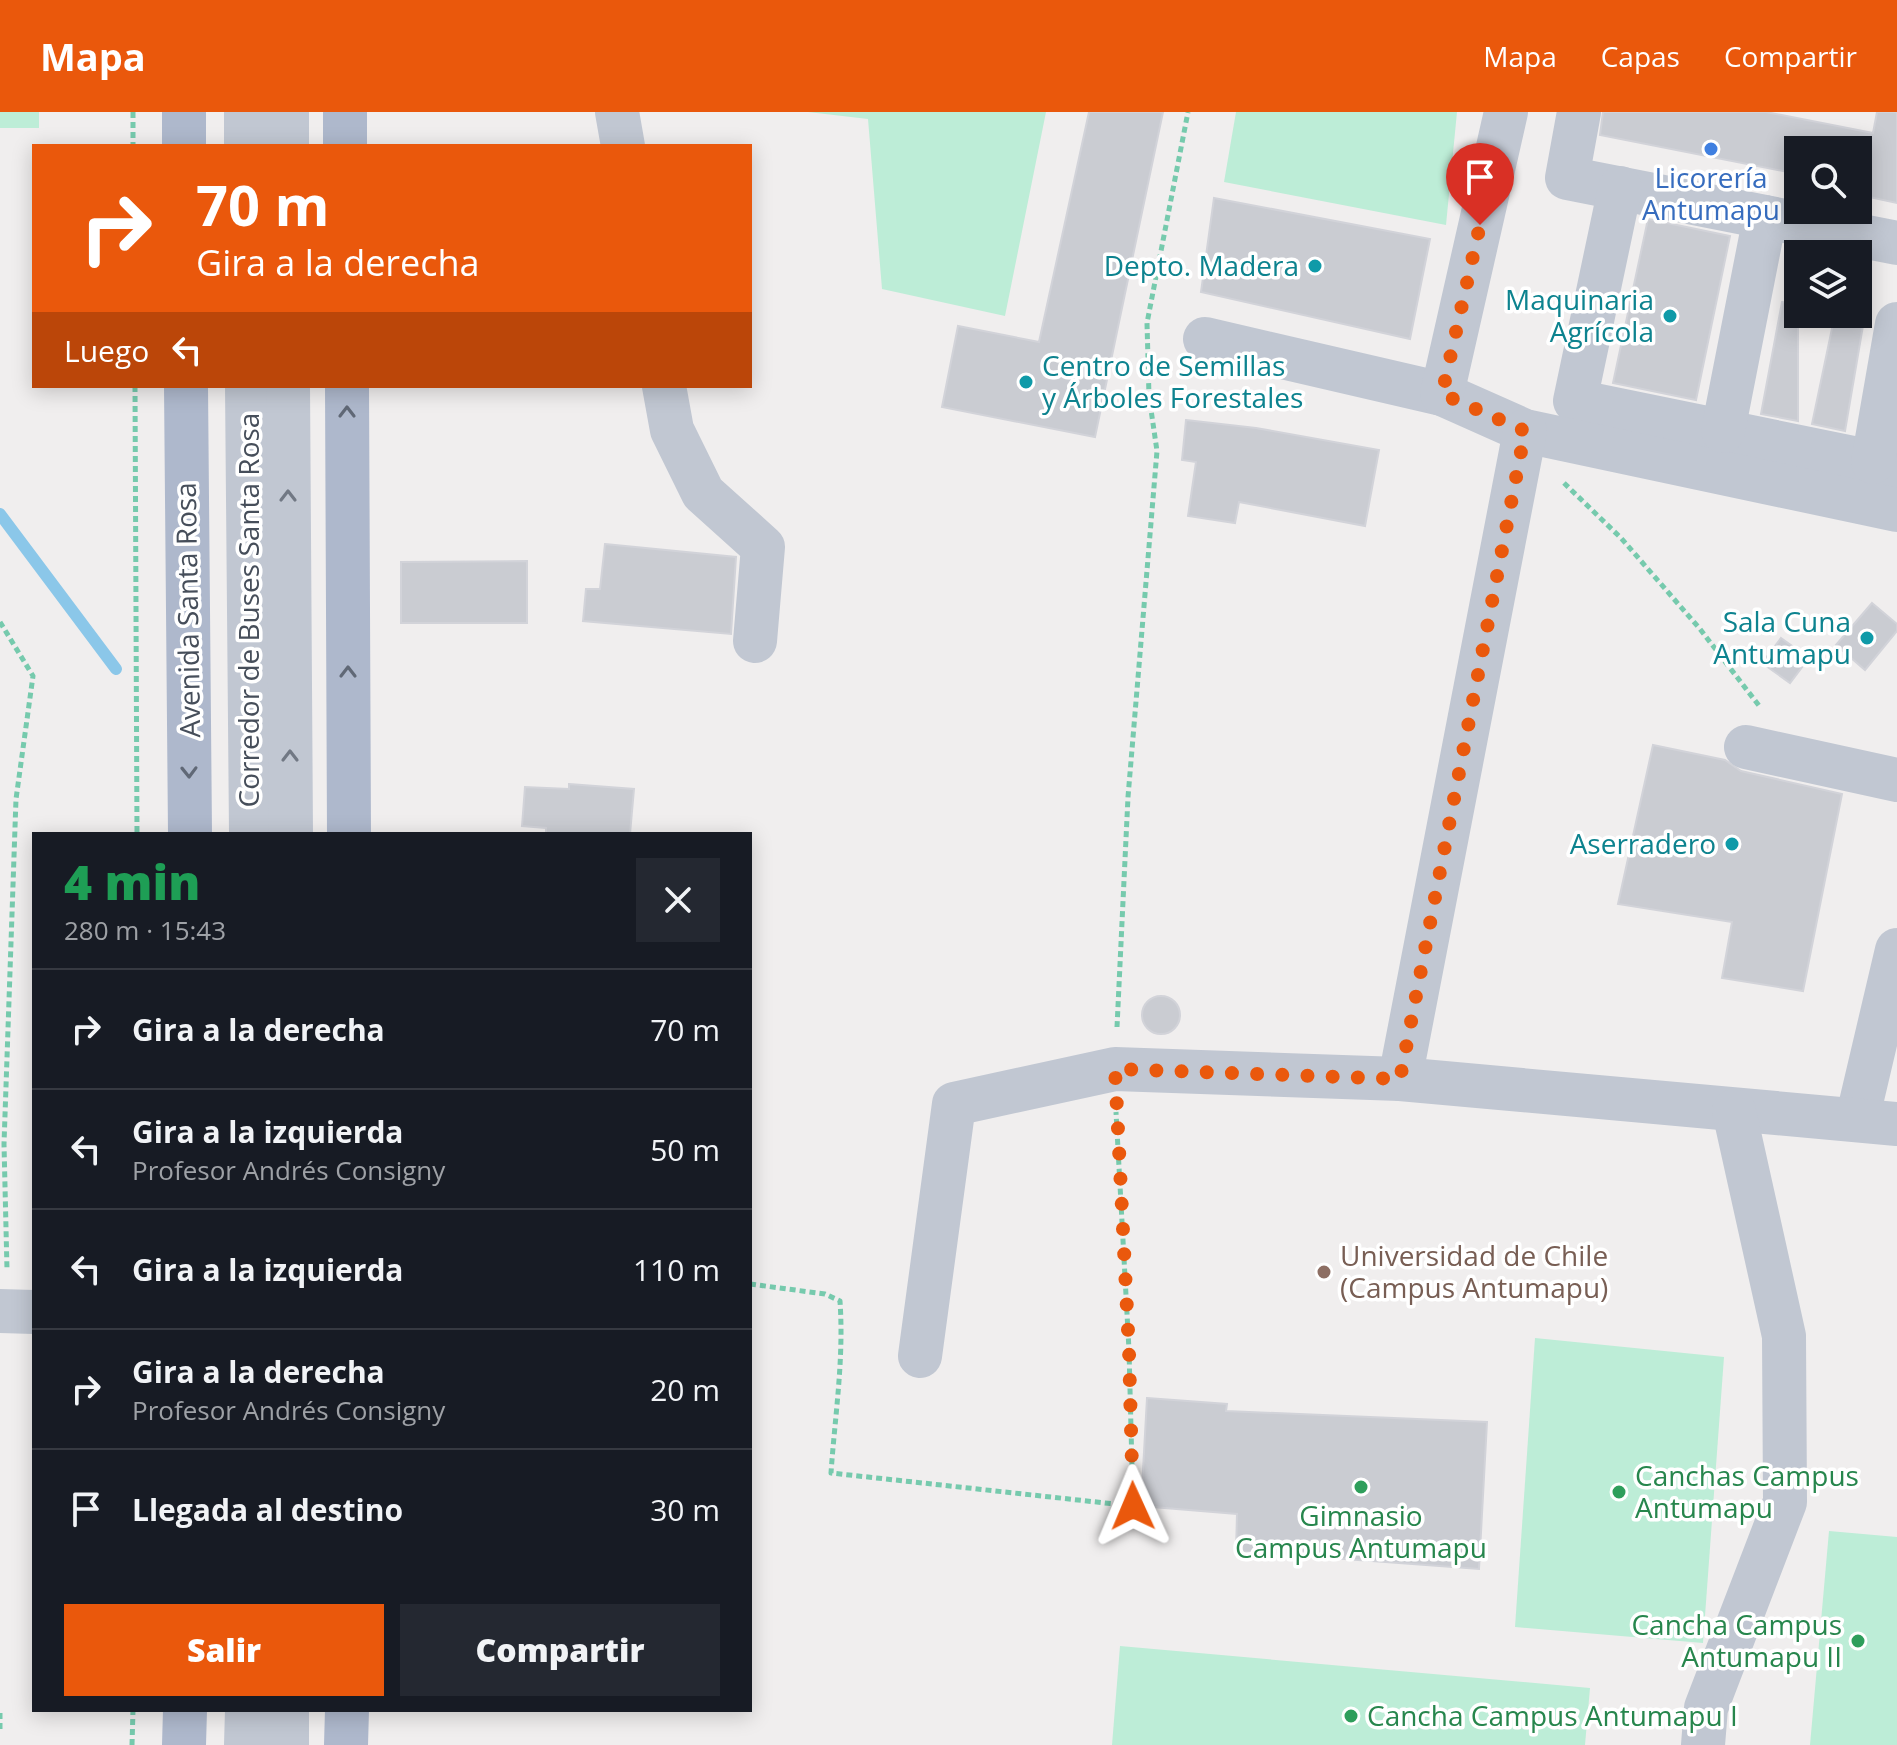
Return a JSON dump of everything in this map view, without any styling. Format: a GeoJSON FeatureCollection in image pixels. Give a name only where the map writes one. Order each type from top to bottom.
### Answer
{"type":"FeatureCollection","features":[{"type":"Feature","properties":{"kind":"main road"},"geometry":{"type":"LineString","coordinates":[[184,112],[184,144]]}},
{"type":"Feature","properties":{"kind":"main road"},"geometry":{"type":"LineString","coordinates":[[345,112],[345,144]]}},
{"type":"Feature","properties":{"kind":"main road","name":"Avenida Santa Rosa"},"geometry":{"type":"LineString","coordinates":[[186,388],[190,832]]}},
{"type":"Feature","properties":{"kind":"main road"},"geometry":{"type":"LineString","coordinates":[[347,388],[349,832]]}},
{"type":"Feature","properties":{"kind":"main road"},"geometry":{"type":"LineString","coordinates":[[184,1745],[185,1712]]}},
{"type":"Feature","properties":{"kind":"main road"},"geometry":{"type":"LineString","coordinates":[[346,1745],[347,1712]]}},
{"type":"Feature","properties":{"kind":"lane"},"geometry":{"type":"LineString","coordinates":[[246,112],[246,144]]}},
{"type":"Feature","properties":{"kind":"lane"},"geometry":{"type":"LineString","coordinates":[[287,112],[287,144]]}},
{"type":"Feature","properties":{"kind":"lane"},"geometry":{"type":"LineString","coordinates":[[617,112],[623,144]]}},
{"type":"Feature","properties":{"kind":"lane"},"geometry":{"type":"LineString","coordinates":[[1442,394],[1506,112]]}},
{"type":"Feature","properties":{"kind":"lane"},"geometry":{"type":"LineString","coordinates":[[1579,112],[1567,178],[1897,243]]}},
{"type":"Feature","properties":{"kind":"lane"},"geometry":{"type":"LineString","coordinates":[[1620,188],[1575,401],[1885,465],[1897,324]]}},
{"type":"Feature","properties":{"kind":"lane"},"geometry":{"type":"LineString","coordinates":[[1723,431],[1765,217]]}},
{"type":"Feature","properties":{"kind":"lane"},"geometry":{"type":"LineString","coordinates":[[1205,339],[1442,394],[1522,442],[1897,510]]}},
{"type":"Feature","properties":{"kind":"lane","name":"Corredor de Buses Santa Rosa"},"geometry":{"type":"LineString","coordinates":[[247,388],[251,832]]}},
{"type":"Feature","properties":{"kind":"lane","name":"Corredor de Buses Santa Rosa"},"geometry":{"type":"LineString","coordinates":[[288,388],[291,832]]}},
{"type":"Feature","properties":{"kind":"lane"},"geometry":{"type":"LineString","coordinates":[[664,388],[672,430],[703,493],[763,547],[755,641]]}},
{"type":"Feature","properties":{"kind":"lane"},"geometry":{"type":"LineString","coordinates":[[1400,1079],[1522,442]]}},
{"type":"Feature","properties":{"kind":"lane"},"geometry":{"type":"LineString","coordinates":[[1746,747],[1897,780]]}},
{"type":"Feature","properties":{"kind":"lane"},"geometry":{"type":"LineString","coordinates":[[920,1356],[954,1104],[1115,1069],[1400,1079],[1877,1122],[1897,950]]}},
{"type":"Feature","properties":{"kind":"lane"},"geometry":{"type":"LineString","coordinates":[[1703,1745],[1706,1708],[1785,1502],[1784,1336],[1734,1111]]}},
{"type":"Feature","properties":{"kind":"lane"},"geometry":{"type":"LineString","coordinates":[[246,1745],[247,1712]]}},
{"type":"Feature","properties":{"kind":"lane"},"geometry":{"type":"LineString","coordinates":[[287,1712],[287,1745]]}},
{"type":"Feature","properties":{"kind":"path"},"geometry":{"type":"LineString","coordinates":[[133,112],[133,144]]}},
{"type":"Feature","properties":{"kind":"path"},"geometry":{"type":"LineString","coordinates":[[752,1284],[825,1294],[840,1301],[842,1369],[836,1402],[831,1473],[1133,1506],[1129,1350],[1115,1069],[1128,797],[1157,451],[1149,396],[1147,323],[1188,112]]}},
{"type":"Feature","properties":{"kind":"path"},"geometry":{"type":"LineString","coordinates":[[135,388],[137,832]]}},
{"type":"Feature","properties":{"kind":"path"},"geometry":{"type":"LineString","coordinates":[[1522,442],[1621,538],[1700,629],[1739,684],[1808,761]]}},
{"type":"Feature","properties":{"kind":"path"},"geometry":{"type":"LineString","coordinates":[[0,622],[33,676],[16,799],[4,1144],[14,1311]]}},
{"type":"Feature","properties":{"kind":"path"},"geometry":{"type":"LineString","coordinates":[[132,1745],[133,1712]]}},
{"type":"Feature","properties":{"kind":"path"},"geometry":{"type":"LineString","coordinates":[[0,1713],[0,1732]]}},
{"type":"Feature","properties":{"kind":"green space"},"geometry":{"type":"Polygon","coordinates":[[[0,112],[39,112],[39,128],[0,128],[0,112]]]}},
{"type":"Feature","properties":{"kind":"green space"},"geometry":{"type":"Polygon","coordinates":[[[808,112],[1046,112],[1005,316],[882,289],[868,119],[808,112]]]}},
{"type":"Feature","properties":{"kind":"green space"},"geometry":{"type":"Polygon","coordinates":[[[1236,112],[1457,112],[1446,225],[1224,182],[1236,112]]]}},
{"type":"Feature","properties":{"kind":"green space","name":"Canchas Campus Antumapu"},"geometry":{"type":"Polygon","coordinates":[[[1535,1338],[1724,1357],[1703,1643],[1515,1627],[1535,1338]]]}},
{"type":"Feature","properties":{"kind":"green space","name":"Cancha Campus Antumapu II"},"geometry":{"type":"Polygon","coordinates":[[[1829,1531],[1897,1537],[1897,1745],[1810,1745],[1829,1531]]]}},
{"type":"Feature","properties":{"kind":"green space","name":"Cancha Campus Antumapu I"},"geometry":{"type":"Polygon","coordinates":[[[1120,1646],[1590,1688],[1585,1745],[1112,1745],[1120,1646]]]}},
{"type":"Feature","properties":{"kind":"building"},"geometry":{"type":"Polygon","coordinates":[[[1089,112],[1163,112],[1095,437],[942,407],[958,326],[1039,342],[1089,112]]]}},
{"type":"Feature","properties":{"kind":"building"},"geometry":{"type":"Polygon","coordinates":[[[1603,112],[1766,112],[1873,133],[1877,112],[1897,112],[1897,203],[1872,198],[1872,136],[1784,136],[1784,171],[1600,135],[1603,112]]]}},
{"type":"Feature","properties":{"kind":"building","name":"Depto. Madera"},"geometry":{"type":"Polygon","coordinates":[[[1214,198],[1430,239],[1410,339],[1201,292],[1214,198]]]}},
{"type":"Feature","properties":{"kind":"building","name":"Maquinaria Agrícola"},"geometry":{"type":"Polygon","coordinates":[[[1648,219],[1730,236],[1696,400],[1613,383],[1648,219]]]}},
{"type":"Feature","properties":{"kind":"building"},"geometry":{"type":"Polygon","coordinates":[[[1784,302],[1784,328],[1798,328],[1798,421],[1761,414],[1784,302]]]}},
{"type":"Feature","properties":{"kind":"building"},"geometry":{"type":"Polygon","coordinates":[[[1832,328],[1863,328],[1845,431],[1812,424],[1832,328]]]}},
{"type":"Feature","properties":{"kind":"building"},"geometry":{"type":"Polygon","coordinates":[[[1186,420],[1256,428],[1379,450],[1365,526],[1239,502],[1235,523],[1188,516],[1196,462],[1182,460],[1186,420]]]}},
{"type":"Feature","properties":{"kind":"building"},"geometry":{"type":"Polygon","coordinates":[[[605,544],[736,557],[731,634],[583,621],[586,589],[600,589],[605,544]]]}},
{"type":"Feature","properties":{"kind":"building"},"geometry":{"type":"Polygon","coordinates":[[[527,561],[527,623],[401,623],[401,562],[527,561]]]}},
{"type":"Feature","properties":{"kind":"building","name":"Sala Cuna Antumapu"},"geometry":{"type":"Polygon","coordinates":[[[1872,603],[1897,624],[1897,631],[1865,670],[1836,645],[1872,603]]]}},
{"type":"Feature","properties":{"kind":"building"},"geometry":{"type":"Polygon","coordinates":[[[1781,638],[1809,658],[1790,683],[1762,663],[1781,638]]]}},
{"type":"Feature","properties":{"kind":"building","name":"Aserradero"},"geometry":{"type":"Polygon","coordinates":[[[1653,745],[1725,760],[1741,771],[1842,794],[1803,991],[1722,978],[1732,922],[1618,904],[1653,745]]]}},
{"type":"Feature","properties":{"kind":"building"},"geometry":{"type":"Polygon","coordinates":[[[569,784],[634,789],[630,832],[546,832],[546,828],[522,826],[525,787],[569,789],[569,784]]]}},
{"type":"Feature","properties":{"kind":"building"},"geometry":{"type":"Polygon","coordinates":[[[1161,996],[1175,1001],[1180,1015],[1175,1029],[1161,1034],[1147,1029],[1142,1015],[1147,1001],[1161,996]]]}},
{"type":"Feature","properties":{"kind":"building","name":"Gimnasio Campus Antumapu"},"geometry":{"type":"Polygon","coordinates":[[[1147,1398],[1227,1404],[1226,1411],[1487,1422],[1479,1569],[1236,1551],[1237,1514],[1141,1506],[1147,1398]]]}},
{"type":"Feature","properties":{"kind":"waterway"},"geometry":{"type":"LineString","coordinates":[[0,514],[116,669]]}},
{"type":"Feature","properties":{"kind":"place","name":"Licorería Antumapu"},"geometry":{"type":"Point","coordinates":[1711,149]}},
{"type":"Feature","properties":{"kind":"place","name":"Depto. Madera"},"geometry":{"type":"Point","coordinates":[1315,266]}},
{"type":"Feature","properties":{"kind":"place","name":"Maquinaria Agrícola"},"geometry":{"type":"Point","coordinates":[1670,316]}},
{"type":"Feature","properties":{"kind":"place","name":"Centro de Semillas y Árboles Forestales"},"geometry":{"type":"Point","coordinates":[1026,382]}},
{"type":"Feature","properties":{"kind":"place","name":"Sala Cuna Antumapu"},"geometry":{"type":"Point","coordinates":[1867,638]}},
{"type":"Feature","properties":{"kind":"place","name":"Aserradero"},"geometry":{"type":"Point","coordinates":[1732,844]}},
{"type":"Feature","properties":{"kind":"place","name":"Universidad de Chile (Campus Antumapu)"},"geometry":{"type":"Point","coordinates":[1324,1272]}},
{"type":"Feature","properties":{"kind":"place","name":"Gimnasio Campus Antumapu"},"geometry":{"type":"Point","coordinates":[1361,1487]}},
{"type":"Feature","properties":{"kind":"place","name":"Canchas Campus Antumapu"},"geometry":{"type":"Point","coordinates":[1619,1492]}},
{"type":"Feature","properties":{"kind":"place","name":"Cancha Campus Antumapu II"},"geometry":{"type":"Point","coordinates":[1858,1641]}},
{"type":"Feature","properties":{"kind":"place","name":"Cancha Campus Antumapu I"},"geometry":{"type":"Point","coordinates":[1351,1716]}},
{"type":"Feature","properties":{"kind":"route"},"geometry":{"type":"LineString","coordinates":[[1133,1506],[1129,1350],[1115,1069],[1400,1079],[1525,431],[1442,394],[1480,225]]}}]}
